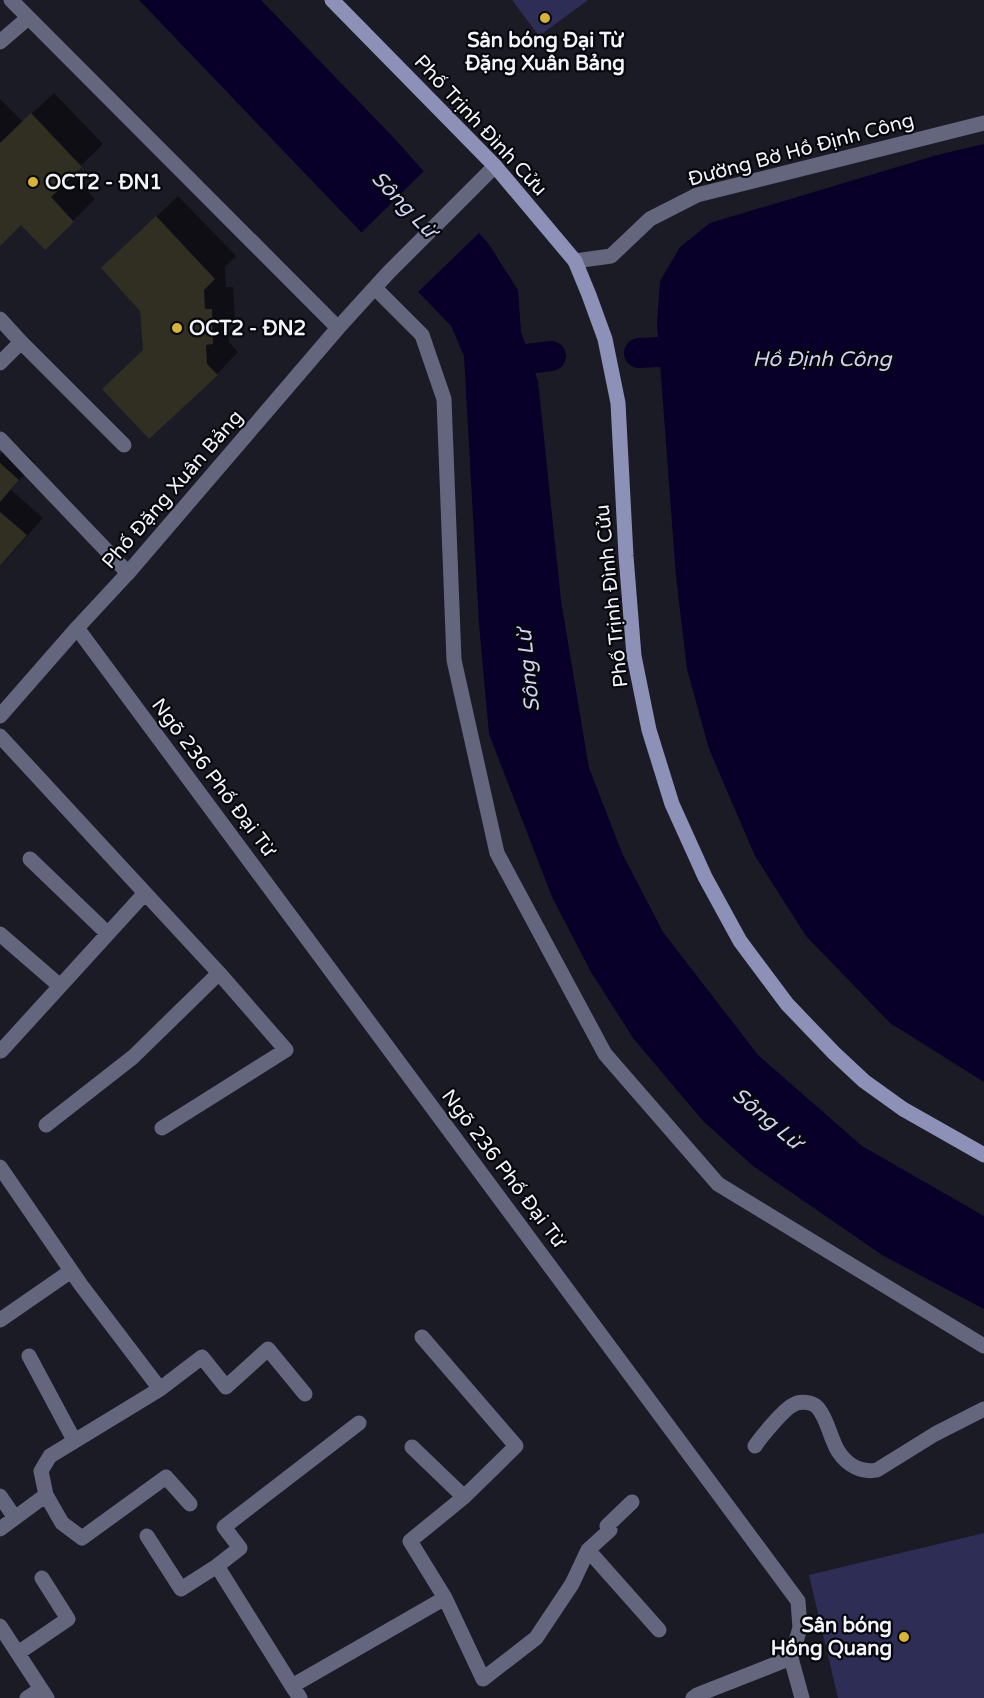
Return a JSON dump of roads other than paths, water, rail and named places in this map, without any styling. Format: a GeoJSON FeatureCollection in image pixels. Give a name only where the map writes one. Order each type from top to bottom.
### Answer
{"type":"FeatureCollection","features":[{"type":"Feature","properties":{"kind":"main road","name":"Phố Trịnh Đình Cửu"},"geometry":{"type":"LineString","coordinates":[[332,0],[495,166],[574,261],[590,295],[605,339],[618,403],[634,656],[649,730],[672,804],[705,877],[747,950],[787,1004],[834,1053],[864,1082],[903,1109],[984,1155]]}},
{"type":"Feature","properties":{"kind":"street"},"geometry":{"type":"LineString","coordinates":[[10,0],[338,328]]}},
{"type":"Feature","properties":{"kind":"street"},"geometry":{"type":"LineString","coordinates":[[0,42],[28,18]]}},
{"type":"Feature","properties":{"kind":"street","name":"Đường Bờ Hồ Định Công"},"geometry":{"type":"LineString","coordinates":[[574,261],[611,256],[650,219],[697,195],[984,123]]}},
{"type":"Feature","properties":{"kind":"street","name":"Phố Đặng Xuân Bảng"},"geometry":{"type":"LineString","coordinates":[[0,716],[128,573],[338,328],[388,273],[495,166]]}},
{"type":"Feature","properties":{"kind":"street"},"geometry":{"type":"LineString","coordinates":[[375,288],[422,335],[444,399],[454,660],[497,853],[605,1054],[718,1184],[984,1346]]}},
{"type":"Feature","properties":{"kind":"street"},"geometry":{"type":"LineString","coordinates":[[0,319],[124,445]]}},
{"type":"Feature","properties":{"kind":"street"},"geometry":{"type":"LineString","coordinates":[[0,363],[21,342]]}},
{"type":"Feature","properties":{"kind":"street"},"geometry":{"type":"LineString","coordinates":[[0,439],[128,573]]}},
{"type":"Feature","properties":{"kind":"street","name":"Ngõ 236 Phố Đại Từ"},"geometry":{"type":"LineString","coordinates":[[77,628],[798,1601],[800,1628],[791,1658]]}},
{"type":"Feature","properties":{"kind":"street"},"geometry":{"type":"LineString","coordinates":[[0,736],[219,973],[285,1050],[162,1128]]}},
{"type":"Feature","properties":{"kind":"street"},"geometry":{"type":"LineString","coordinates":[[30,859],[107,933]]}},
{"type":"Feature","properties":{"kind":"street"},"geometry":{"type":"LineString","coordinates":[[1,1051],[145,893]]}},
{"type":"Feature","properties":{"kind":"street"},"geometry":{"type":"LineString","coordinates":[[0,934],[60,986]]}},
{"type":"Feature","properties":{"kind":"street"},"geometry":{"type":"LineString","coordinates":[[46,1125],[133,1057],[219,973]]}},
{"type":"Feature","properties":{"kind":"street"},"geometry":{"type":"LineString","coordinates":[[0,1167],[71,1271],[160,1389]]}},
{"type":"Feature","properties":{"kind":"street"},"geometry":{"type":"LineString","coordinates":[[0,1320],[71,1271]]}},
{"type":"Feature","properties":{"kind":"street"},"geometry":{"type":"LineString","coordinates":[[422,1337],[516,1446],[464,1497],[410,1541],[445,1598],[483,1678],[536,1638],[572,1584],[588,1550],[610,1530],[607,1526],[632,1502]]}},
{"type":"Feature","properties":{"kind":"street"},"geometry":{"type":"LineString","coordinates":[[190,1503],[166,1477],[82,1538],[62,1523],[46,1495],[41,1471],[50,1456],[160,1389],[202,1357],[225,1387],[268,1349],[305,1394]]}},
{"type":"Feature","properties":{"kind":"street"},"geometry":{"type":"LineString","coordinates":[[29,1356],[74,1440]]}},
{"type":"Feature","properties":{"kind":"street"},"geometry":{"type":"LineString","coordinates":[[755,1446],[793,1404],[805,1402],[813,1404],[820,1410],[838,1451],[852,1466],[867,1472],[877,1470],[935,1434],[984,1409]]}},
{"type":"Feature","properties":{"kind":"street"},"geometry":{"type":"LineString","coordinates":[[147,1536],[181,1589],[240,1548],[225,1527],[359,1423]]}},
{"type":"Feature","properties":{"kind":"street"},"geometry":{"type":"LineString","coordinates":[[412,1447],[464,1497]]}},
{"type":"Feature","properties":{"kind":"street"},"geometry":{"type":"LineString","coordinates":[[0,1529],[46,1495]]}},
{"type":"Feature","properties":{"kind":"street"},"geometry":{"type":"LineString","coordinates":[[0,1496],[15,1518]]}},
{"type":"Feature","properties":{"kind":"street"},"geometry":{"type":"LineString","coordinates":[[588,1550],[659,1630]]}},
{"type":"Feature","properties":{"kind":"street"},"geometry":{"type":"LineString","coordinates":[[217,1566],[296,1692],[445,1598]]}},
{"type":"Feature","properties":{"kind":"street"},"geometry":{"type":"LineString","coordinates":[[18,1653],[68,1618],[42,1578]]}},
{"type":"Feature","properties":{"kind":"street"},"geometry":{"type":"LineString","coordinates":[[0,1626],[44,1693],[27,1698]]}},
{"type":"Feature","properties":{"kind":"street"},"geometry":{"type":"LineString","coordinates":[[693,1698],[791,1658],[802,1698]]}},
{"type":"Feature","properties":{"kind":"water","name":"Sông Lừ"},"geometry":{"type":"Polygon","coordinates":[[[139,0],[261,0],[394,138],[488,243],[518,290],[521,332],[538,381],[561,600],[589,768],[623,855],[663,932],[758,1055],[862,1146],[984,1216],[984,1309],[882,1255],[753,1166],[703,1121],[633,1038],[591,972],[552,897],[489,734],[479,624],[464,356],[451,326],[139,0]]]}},
{"type":"Feature","properties":{"kind":"water","name":"Hồ Định Công"},"geometry":{"type":"Polygon","coordinates":[[[984,144],[984,1082],[890,1023],[806,936],[755,856],[709,749],[687,669],[676,577],[657,323],[660,281],[680,247],[710,223],[937,155],[984,144]]]}},
{"type":"Feature","properties":{"kind":"waterway"},"geometry":{"type":"LineString","coordinates":[[639,353],[659,352]]}},
{"type":"Feature","properties":{"kind":"waterway"},"geometry":{"type":"LineString","coordinates":[[503,362],[551,356]]}},
{"type":"Feature","properties":{"kind":"place","name":"Sân bóng Đại Từ Đặng Xuân Bảng"},"geometry":{"type":"Point","coordinates":[545,18]}},
{"type":"Feature","properties":{"kind":"place","name":"OCT2 - ĐN1"},"geometry":{"type":"Point","coordinates":[33,182]}},
{"type":"Feature","properties":{"kind":"place","name":"OCT2 - ĐN2"},"geometry":{"type":"Point","coordinates":[177,328]}},
{"type":"Feature","properties":{"kind":"place","name":"Sân bóng Hồng Quang"},"geometry":{"type":"Point","coordinates":[904,1637]}}]}
